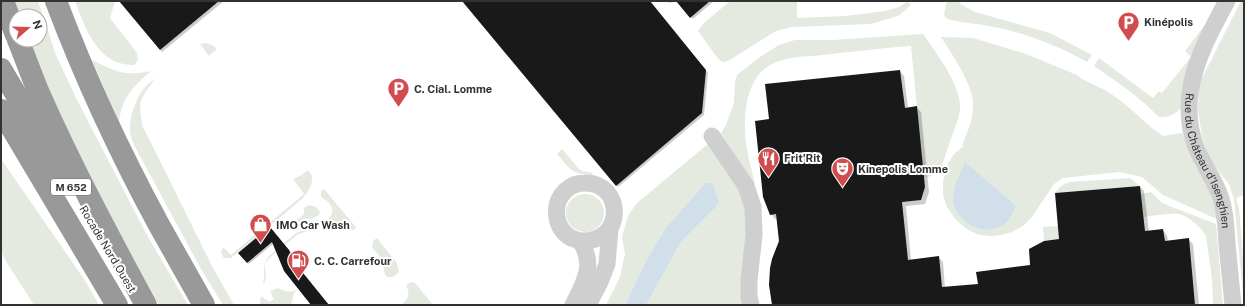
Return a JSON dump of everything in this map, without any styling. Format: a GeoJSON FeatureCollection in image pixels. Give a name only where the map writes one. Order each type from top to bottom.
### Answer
{"type":"FeatureCollection","features":[{"type":"Feature","properties":{"kind":"highway"},"geometry":{"type":"LineString","coordinates":[[3,1],[8,14]]}},
{"type":"Feature","properties":{"kind":"highway"},"geometry":{"type":"LineString","coordinates":[[56,1],[83,68],[128,165],[159,225],[204,305]]}},
{"type":"Feature","properties":{"kind":"highway"},"geometry":{"type":"LineString","coordinates":[[21,48],[37,90],[93,207],[146,305]]}},
{"type":"Feature","properties":{"kind":"highway","name":"Rocade Nord Ouest"},"geometry":{"type":"LineString","coordinates":[[1,69],[142,305]]}},
{"type":"Feature","properties":{"kind":"highway","name":"Rocade Nord Ouest"},"geometry":{"type":"LineString","coordinates":[[1,110],[117,305]]}},
{"type":"Feature","properties":{"kind":"highway"},"geometry":{"type":"LineString","coordinates":[[1,130],[16,152],[47,187]]}},
{"type":"Feature","properties":{"kind":"street","name":"Rue du Château d'Isenghien"},"geometry":{"type":"LineString","coordinates":[[1227,1],[1215,22],[1197,64],[1190,84],[1189,100],[1192,136],[1200,157],[1218,190],[1224,208],[1233,305]]}},
{"type":"Feature","properties":{"kind":"street"},"geometry":{"type":"LineString","coordinates":[[712,136],[746,186],[753,207],[754,235],[749,280],[749,297],[751,305]]}},
{"type":"Feature","properties":{"kind":"street"},"geometry":{"type":"LineString","coordinates":[[589,303],[607,264],[610,229],[613,222],[614,207],[611,198],[606,192],[596,185],[589,183],[574,185],[566,190],[560,197],[556,206],[558,224],[571,238],[580,241],[588,241],[604,235],[610,229]]}},
{"type":"Feature","properties":{"kind":"street"},"geometry":{"type":"LineString","coordinates":[[573,305],[584,284],[588,270],[586,253],[580,241]]}},
{"type":"Feature","properties":{"kind":"shaded area"},"geometry":{"type":"Polygon","coordinates":[[[14,1],[38,1],[40,8],[16,8],[14,1]]]}},
{"type":"Feature","properties":{"kind":"shaded area"},"geometry":{"type":"Polygon","coordinates":[[[75,1],[115,1],[110,18],[137,53],[138,60],[134,65],[122,64],[111,59],[102,52],[95,44],[83,23],[75,1]]]}},
{"type":"Feature","properties":{"kind":"shaded area"},"geometry":{"type":"Polygon","coordinates":[[[730,1],[797,1],[797,18],[846,16],[885,11],[899,7],[908,1],[911,5],[900,15],[871,24],[791,27],[776,31],[724,62],[719,60],[698,31],[704,23],[730,1]]]}},
{"type":"Feature","properties":{"kind":"shaded area"},"geometry":{"type":"Polygon","coordinates":[[[947,1],[960,1],[959,3],[975,12],[1050,33],[1092,55],[1087,62],[1054,45],[1030,36],[989,26],[951,20],[946,18],[944,14],[947,1]]]}},
{"type":"Feature","properties":{"kind":"shaded area"},"geometry":{"type":"Polygon","coordinates":[[[1241,1],[1244,1],[1244,194],[1236,199],[1239,207],[1244,270],[1244,305],[1234,199],[1229,184],[1219,172],[1208,154],[1202,136],[1198,111],[1199,84],[1241,1]]]}},
{"type":"Feature","properties":{"kind":"shaded area"},"geometry":{"type":"Polygon","coordinates":[[[1205,25],[1182,107],[1174,114],[1169,116],[1159,117],[1128,90],[1094,66],[1099,58],[1153,98],[1159,91],[1162,93],[1191,57],[1185,51],[1205,25]]]}},
{"type":"Feature","properties":{"kind":"shaded area"},"geometry":{"type":"Polygon","coordinates":[[[48,31],[56,55],[77,100],[148,237],[188,305],[159,305],[87,174],[39,74],[31,48],[48,48],[48,31]]]}},
{"type":"Feature","properties":{"kind":"shaded area"},"geometry":{"type":"Polygon","coordinates":[[[923,34],[953,80],[960,100],[958,119],[942,165],[938,172],[924,178],[911,46],[790,58],[778,61],[763,70],[756,78],[751,88],[746,110],[745,133],[755,185],[753,186],[721,133],[726,125],[734,103],[735,82],[737,75],[757,59],[779,45],[795,40],[833,40],[923,34]]]}},
{"type":"Feature","properties":{"kind":"shaded area"},"geometry":{"type":"Polygon","coordinates":[[[941,37],[973,38],[1026,54],[1077,75],[1107,91],[1163,136],[1182,133],[1196,168],[1204,175],[1219,220],[1163,195],[1142,177],[1119,172],[1063,178],[1054,184],[1032,217],[1023,226],[1012,232],[992,236],[979,235],[968,230],[956,220],[947,207],[943,195],[943,182],[946,167],[954,154],[965,145],[962,146],[972,115],[972,96],[966,78],[941,37]]]}},
{"type":"Feature","properties":{"kind":"shaded area"},"geometry":{"type":"Polygon","coordinates":[[[206,43],[217,49],[209,56],[200,44],[206,43]]]}},
{"type":"Feature","properties":{"kind":"shaded area"},"geometry":{"type":"Polygon","coordinates":[[[92,60],[120,72],[142,73],[151,71],[129,93],[120,113],[119,122],[92,60]]]}},
{"type":"Feature","properties":{"kind":"shaded area"},"geometry":{"type":"Polygon","coordinates":[[[156,78],[146,91],[141,101],[140,111],[143,127],[212,266],[234,305],[223,305],[201,269],[131,138],[130,127],[136,102],[146,86],[156,78]]]}},
{"type":"Feature","properties":{"kind":"shaded area"},"geometry":{"type":"Polygon","coordinates":[[[709,143],[742,195],[752,244],[748,305],[646,305],[681,242],[716,207],[719,202],[646,261],[625,305],[606,305],[620,277],[625,254],[622,237],[628,216],[636,204],[709,143]]]}},
{"type":"Feature","properties":{"kind":"shaded area"},"geometry":{"type":"Polygon","coordinates":[[[562,149],[579,169],[593,173],[592,175],[575,172],[568,167],[557,154],[562,149]]]}},
{"type":"Feature","properties":{"kind":"shaded area"},"geometry":{"type":"Polygon","coordinates":[[[1,159],[86,282],[99,305],[34,305],[1,251],[1,159]]]}},
{"type":"Feature","properties":{"kind":"shaded area"},"geometry":{"type":"Polygon","coordinates":[[[965,162],[1016,206],[1011,216],[1004,224],[988,230],[980,229],[972,226],[959,215],[955,208],[953,195],[957,180],[965,162]]]}},
{"type":"Feature","properties":{"kind":"shaded area"},"geometry":{"type":"Polygon","coordinates":[[[309,171],[312,176],[312,183],[308,192],[302,199],[231,258],[223,257],[221,252],[223,247],[231,255],[304,194],[293,179],[309,171]]]}},
{"type":"Feature","properties":{"kind":"shaded area"},"geometry":{"type":"Polygon","coordinates":[[[1130,178],[1140,186],[1055,193],[1061,186],[1069,182],[1130,178]]]}},
{"type":"Feature","properties":{"kind":"shaded area"},"geometry":{"type":"Polygon","coordinates":[[[706,183],[712,183],[719,202],[716,207],[681,242],[646,305],[625,305],[646,261],[666,228],[706,183]]]}},
{"type":"Feature","properties":{"kind":"shaded area"},"geometry":{"type":"Polygon","coordinates":[[[324,189],[356,227],[354,230],[339,225],[321,226],[327,221],[332,213],[329,203],[321,197],[321,191],[324,189]]]}},
{"type":"Feature","properties":{"kind":"shaded area"},"geometry":{"type":"Polygon","coordinates":[[[1151,192],[1162,203],[1216,224],[1223,305],[1213,305],[1212,279],[1206,236],[1198,226],[1183,215],[1167,214],[1144,217],[1141,194],[1151,192]]]}},
{"type":"Feature","properties":{"kind":"shaded area"},"geometry":{"type":"Polygon","coordinates":[[[581,194],[589,194],[599,199],[603,206],[603,220],[599,227],[589,232],[581,232],[571,227],[569,224],[566,217],[566,209],[571,199],[574,197],[581,194]]]}},
{"type":"Feature","properties":{"kind":"shaded area"},"geometry":{"type":"Polygon","coordinates":[[[309,205],[317,208],[320,213],[314,218],[299,221],[290,226],[304,214],[304,208],[309,205]]]}},
{"type":"Feature","properties":{"kind":"shaded area"},"geometry":{"type":"Polygon","coordinates":[[[1058,226],[1059,239],[1044,241],[1043,227],[1058,226]]]}},
{"type":"Feature","properties":{"kind":"shaded area"},"geometry":{"type":"Polygon","coordinates":[[[309,228],[310,230],[297,235],[268,259],[265,265],[266,278],[264,284],[264,267],[267,258],[296,233],[309,228]]]}},
{"type":"Feature","properties":{"kind":"shaded area"},"geometry":{"type":"Polygon","coordinates":[[[377,238],[397,263],[399,272],[393,277],[387,277],[385,275],[382,259],[372,247],[373,241],[377,238]]]}},
{"type":"Feature","properties":{"kind":"shaded area"},"geometry":{"type":"Polygon","coordinates":[[[410,282],[415,283],[433,305],[401,305],[408,296],[406,286],[410,282]]]}},
{"type":"Feature","properties":{"kind":"shaded area"},"geometry":{"type":"Polygon","coordinates":[[[278,288],[288,292],[298,289],[294,293],[291,305],[260,305],[262,296],[269,302],[274,299],[270,291],[278,288]]]}},
{"type":"Feature","properties":{"kind":"building"},"geometry":{"type":"Polygon","coordinates":[[[119,1],[219,1],[160,50],[119,1]]]}},
{"type":"Feature","properties":{"kind":"building"},"geometry":{"type":"Polygon","coordinates":[[[462,1],[650,1],[706,70],[702,113],[616,186],[462,1]]]}},
{"type":"Feature","properties":{"kind":"building"},"geometry":{"type":"Polygon","coordinates":[[[676,1],[710,1],[690,18],[676,1]]]}},
{"type":"Feature","properties":{"kind":"building","name":"Kinepolis Lomme"},"geometry":{"type":"Polygon","coordinates":[[[900,70],[905,108],[917,106],[925,187],[921,200],[902,202],[908,260],[939,256],[942,287],[978,284],[976,272],[1030,265],[1029,249],[1044,241],[1059,239],[1055,193],[1140,186],[1145,231],[1163,229],[1165,241],[1189,238],[1195,305],[772,305],[769,285],[770,268],[779,241],[776,214],[770,215],[763,197],[755,121],[769,119],[765,84],[900,70]]]}},
{"type":"Feature","properties":{"kind":"building"},"geometry":{"type":"Polygon","coordinates":[[[266,222],[289,250],[295,263],[329,305],[311,305],[284,271],[272,242],[247,263],[238,253],[267,229],[264,223],[266,222]]]}},
{"type":"Feature","properties":{"kind":"place","name":"Kinépolis"},"geometry":{"type":"Point","coordinates":[1129,42]}},
{"type":"Feature","properties":{"kind":"place","name":"C. Cial. Lomme"},"geometry":{"type":"Point","coordinates":[398,108]}},
{"type":"Feature","properties":{"kind":"place","name":"Frit'Rit"},"geometry":{"type":"Point","coordinates":[768,178]}},
{"type":"Feature","properties":{"kind":"place","name":"Kinepolis Lomme"},"geometry":{"type":"Point","coordinates":[843,188]}},
{"type":"Feature","properties":{"kind":"place","name":"IMO Car Wash"},"geometry":{"type":"Point","coordinates":[260,244]}},
{"type":"Feature","properties":{"kind":"place","name":"C. C. Carrefour"},"geometry":{"type":"Point","coordinates":[298,280]}}]}
